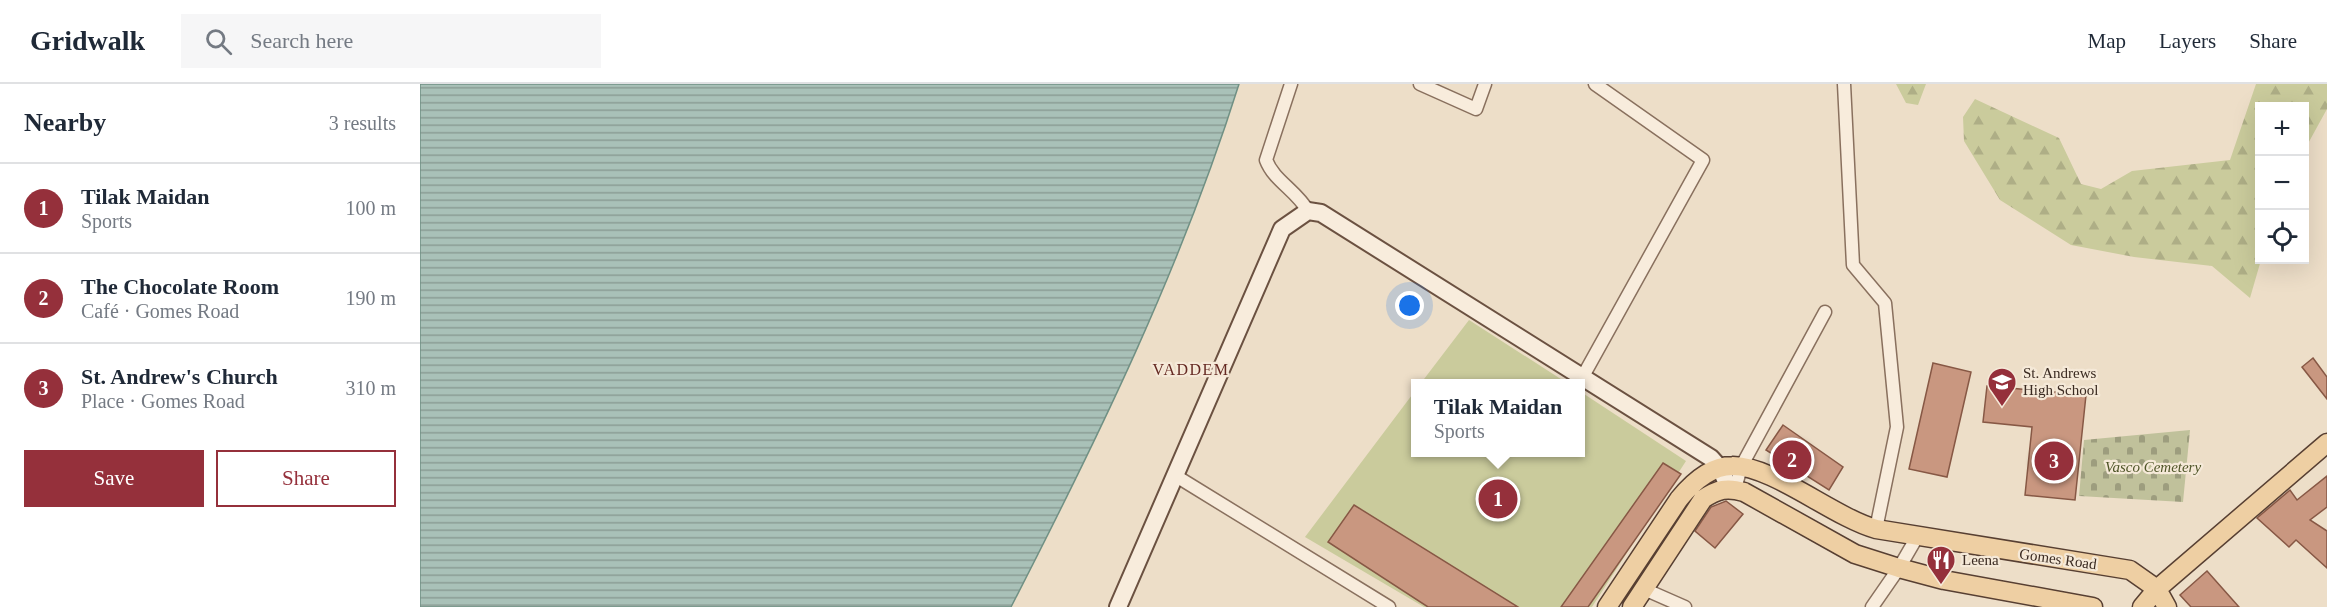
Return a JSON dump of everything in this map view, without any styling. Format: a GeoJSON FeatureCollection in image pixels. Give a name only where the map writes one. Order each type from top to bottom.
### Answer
{"type":"FeatureCollection","features":[{"type":"Feature","properties":{"kind":"main road"},"geometry":{"type":"LineString","coordinates":[[2142,607],[2157,589],[2327,443]]}},
{"type":"Feature","properties":{"kind":"main road","name":"Gomes Road"},"geometry":{"type":"LineString","coordinates":[[1607,607],[1679,499],[1691,485],[1701,477],[1720,468],[1732,466],[1776,479],[1857,524],[1917,537],[2130,570],[2157,589]]}},
{"type":"Feature","properties":{"kind":"main road"},"geometry":{"type":"LineString","coordinates":[[1632,607],[1703,499],[1719,489],[1732,489],[1744,492],[1855,554],[1944,580],[2093,607]]}},
{"type":"Feature","properties":{"kind":"main road"},"geometry":{"type":"LineString","coordinates":[[2157,589],[2168,607]]}},
{"type":"Feature","properties":{"kind":"street"},"geometry":{"type":"LineString","coordinates":[[1292,84],[1266,160],[1270,171],[1300,198],[1308,211]]}},
{"type":"Feature","properties":{"kind":"street"},"geometry":{"type":"LineString","coordinates":[[1419,84],[1476,109],[1485,84]]}},
{"type":"Feature","properties":{"kind":"street"},"geometry":{"type":"LineString","coordinates":[[1118,607],[1282,230],[1308,211],[1321,213],[1582,378],[1703,160],[1595,84]]}},
{"type":"Feature","properties":{"kind":"street"},"geometry":{"type":"LineString","coordinates":[[1844,84],[1853,265],[1885,303],[1897,427],[1876,529]]}},
{"type":"Feature","properties":{"kind":"street"},"geometry":{"type":"LineString","coordinates":[[1732,489],[1741,467],[1825,312]]}},
{"type":"Feature","properties":{"kind":"street"},"geometry":{"type":"LineString","coordinates":[[1585,380],[1711,458],[1720,468],[1732,489]]}},
{"type":"Feature","properties":{"kind":"street"},"geometry":{"type":"LineString","coordinates":[[1176,476],[1389,607]]}},
{"type":"Feature","properties":{"kind":"street"},"geometry":{"type":"LineString","coordinates":[[1872,607],[1917,537]]}},
{"type":"Feature","properties":{"kind":"street"},"geometry":{"type":"LineString","coordinates":[[1644,589],[1685,607]]}},
{"type":"Feature","properties":{"kind":"green space"},"geometry":{"type":"Polygon","coordinates":[[[1896,84],[1926,84],[1918,105],[1906,103],[1896,84]]]}},
{"type":"Feature","properties":{"kind":"green space"},"geometry":{"type":"Polygon","coordinates":[[[2256,84],[2327,84],[2327,109],[2309,142],[2309,102],[2255,102],[2255,264],[2260,264],[2250,298],[2212,266],[2134,257],[2071,245],[2000,200],[1964,141],[1963,117],[1975,99],[2059,138],[2081,184],[2101,189],[2132,171],[2230,160],[2256,84]]]}},
{"type":"Feature","properties":{"kind":"green space"},"geometry":{"type":"Polygon","coordinates":[[[1469,320],[1561,379],[1424,379],[1469,320]]]}},
{"type":"Feature","properties":{"kind":"green space"},"geometry":{"type":"Polygon","coordinates":[[[1585,395],[1686,461],[1592,607],[1424,607],[1305,537],[1411,396],[1411,457],[1585,457],[1585,395]]]}},
{"type":"Feature","properties":{"kind":"green space","name":"Vasco Cemetery"},"geometry":{"type":"Polygon","coordinates":[[[2190,430],[2183,502],[2079,496],[2084,440],[2190,430]]]}},
{"type":"Feature","properties":{"kind":"shaded area"},"geometry":{"type":"Polygon","coordinates":[[[420,84],[1239,84],[1216,152],[1165,285],[1107,415],[1011,607],[420,607],[420,84]]]}},
{"type":"Feature","properties":{"kind":"building"},"geometry":{"type":"Polygon","coordinates":[[[2313,358],[2327,377],[2327,399],[2302,367],[2313,358]]]}},
{"type":"Feature","properties":{"kind":"building"},"geometry":{"type":"Polygon","coordinates":[[[1933,363],[1971,372],[1947,477],[1909,469],[1933,363]]]}},
{"type":"Feature","properties":{"kind":"building"},"geometry":{"type":"Polygon","coordinates":[[[1987,386],[2086,395],[2075,500],[2025,495],[2032,427],[1983,422],[1987,386]]]}},
{"type":"Feature","properties":{"kind":"building"},"geometry":{"type":"Polygon","coordinates":[[[1783,425],[1843,467],[1829,490],[1766,450],[1783,425]]]}},
{"type":"Feature","properties":{"kind":"building"},"geometry":{"type":"Polygon","coordinates":[[[1663,463],[1681,474],[1588,607],[1561,607],[1663,463]]]}},
{"type":"Feature","properties":{"kind":"building"},"geometry":{"type":"Polygon","coordinates":[[[2327,476],[2327,507],[2310,520],[2327,531],[2327,568],[2296,540],[2289,547],[2257,518],[2290,490],[2297,500],[2327,476]]]}},
{"type":"Feature","properties":{"kind":"building"},"geometry":{"type":"Polygon","coordinates":[[[1726,501],[1743,514],[1715,548],[1695,531],[1711,507],[1726,501]]]}},
{"type":"Feature","properties":{"kind":"building"},"geometry":{"type":"Polygon","coordinates":[[[1354,505],[1518,607],[1428,607],[1328,542],[1354,505]]]}},
{"type":"Feature","properties":{"kind":"building"},"geometry":{"type":"Polygon","coordinates":[[[2207,571],[2239,607],[2191,607],[2180,595],[2207,571]]]}},
{"type":"Feature","properties":{"kind":"place","name":"St. Andrews High School"},"geometry":{"type":"Point","coordinates":[2002,408]}},
{"type":"Feature","properties":{"kind":"place","name":"The Chocolate Room"},"geometry":{"type":"Point","coordinates":[1792,460]}},
{"type":"Feature","properties":{"kind":"place","name":"St. Andrew's Church"},"geometry":{"type":"Point","coordinates":[2054,461]}},
{"type":"Feature","properties":{"kind":"place","name":"Tilak Maidan"},"geometry":{"type":"Point","coordinates":[1498,499]}},
{"type":"Feature","properties":{"kind":"place","name":"Leena"},"geometry":{"type":"Point","coordinates":[1941,586]}},
{"type":"Feature","properties":{"kind":"district","name":"VADDEM"},"geometry":{"type":"Point","coordinates":[1191,369]}}]}
